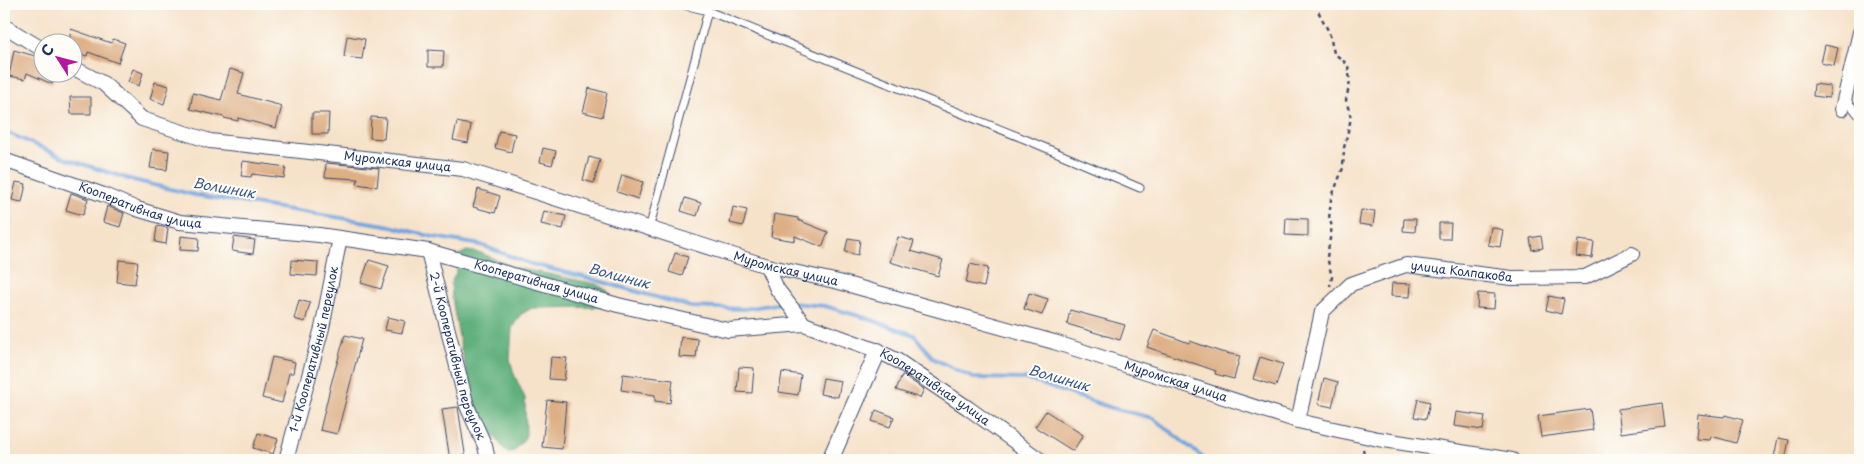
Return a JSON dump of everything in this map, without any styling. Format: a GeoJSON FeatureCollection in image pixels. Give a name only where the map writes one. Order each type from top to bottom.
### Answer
{"type":"FeatureCollection","features":[{"type":"Feature","properties":{"kind":"street"},"geometry":{"type":"LineString","coordinates":[[4,26],[32,43]]}},
{"type":"Feature","properties":{"kind":"street"},"geometry":{"type":"LineString","coordinates":[[1844,104],[1860,32]]}},
{"type":"Feature","properties":{"kind":"street","name":"Муромская улица"},"geometry":{"type":"LineString","coordinates":[[82,72],[104,84],[142,119],[210,141],[463,170],[767,266],[838,282],[1054,342],[1298,420],[1378,439],[1512,460]]}},
{"type":"Feature","properties":{"kind":"street","name":"Кооперативная улица"},"geometry":{"type":"LineString","coordinates":[[4,160],[104,195],[136,209],[180,222],[340,238],[428,251],[618,304],[728,330],[804,324],[878,351],[898,361],[1040,460]]}},
{"type":"Feature","properties":{"kind":"street","name":"1-й Кооперативный переулок"},"geometry":{"type":"LineString","coordinates":[[286,460],[322,328],[340,238]]}},
{"type":"Feature","properties":{"kind":"street","name":"2-й Кооперативный переулок"},"geometry":{"type":"LineString","coordinates":[[428,251],[467,406],[485,446],[488,460]]}},
{"type":"Feature","properties":{"kind":"street","name":"улица Колпакова"},"geometry":{"type":"LineString","coordinates":[[1298,420],[1322,312],[1351,284],[1406,265],[1512,278],[1585,278],[1632,254]]}},
{"type":"Feature","properties":{"kind":"street"},"geometry":{"type":"LineString","coordinates":[[767,266],[777,289],[804,324]]}},
{"type":"Feature","properties":{"kind":"street"},"geometry":{"type":"LineString","coordinates":[[830,460],[878,351]]}},
{"type":"Feature","properties":{"kind":"lane"},"geometry":{"type":"LineString","coordinates":[[680,4],[708,11],[1027,140],[1140,188]]}},
{"type":"Feature","properties":{"kind":"lane"},"geometry":{"type":"LineString","coordinates":[[649,229],[708,11]]}},
{"type":"Feature","properties":{"kind":"lane"},"geometry":{"type":"LineString","coordinates":[[1844,104],[1860,117]]}},
{"type":"Feature","properties":{"kind":"path"},"geometry":{"type":"LineString","coordinates":[[1318,4],[1318,11],[1329,32],[1334,53],[1348,65],[1350,82],[1346,100],[1351,118],[1344,148],[1343,168],[1331,199],[1329,218],[1332,226],[1327,257],[1332,277],[1329,294],[1330,304]]}},
{"type":"Feature","properties":{"kind":"green space"},"geometry":{"type":"Polygon","coordinates":[[[467,251],[481,253],[513,267],[596,284],[608,291],[611,297],[600,307],[532,308],[520,315],[512,328],[510,359],[514,374],[525,398],[526,435],[514,451],[507,453],[485,424],[473,398],[461,349],[451,283],[457,270],[454,257],[467,251]]]}},
{"type":"Feature","properties":{"kind":"building"},"geometry":{"type":"Polygon","coordinates":[[[82,33],[111,43],[113,39],[125,43],[118,63],[88,52],[87,56],[82,54],[82,33]]]}},
{"type":"Feature","properties":{"kind":"building"},"geometry":{"type":"Polygon","coordinates":[[[347,36],[365,39],[362,59],[344,57],[347,36]]]}},
{"type":"Feature","properties":{"kind":"building"},"geometry":{"type":"Polygon","coordinates":[[[1825,45],[1838,48],[1834,66],[1821,63],[1825,45]]]}},
{"type":"Feature","properties":{"kind":"building"},"geometry":{"type":"Polygon","coordinates":[[[14,50],[32,55],[32,75],[27,73],[25,79],[9,76],[14,50]]]}},
{"type":"Feature","properties":{"kind":"building"},"geometry":{"type":"Polygon","coordinates":[[[428,50],[444,51],[443,67],[428,67],[428,50]]]}},
{"type":"Feature","properties":{"kind":"building"},"geometry":{"type":"Polygon","coordinates":[[[133,69],[143,73],[139,86],[128,82],[133,69]]]}},
{"type":"Feature","properties":{"kind":"building"},"geometry":{"type":"Polygon","coordinates":[[[230,69],[244,73],[238,94],[282,106],[276,128],[238,118],[238,121],[190,109],[193,93],[221,100],[230,69]]]}},
{"type":"Feature","properties":{"kind":"building"},"geometry":{"type":"Polygon","coordinates":[[[155,82],[169,86],[164,104],[150,99],[155,82]]]}},
{"type":"Feature","properties":{"kind":"building"},"geometry":{"type":"Polygon","coordinates":[[[1814,84],[1830,86],[1829,98],[1813,96],[1814,84]]]}},
{"type":"Feature","properties":{"kind":"building"},"geometry":{"type":"Polygon","coordinates":[[[589,88],[607,93],[602,117],[583,112],[589,88]]]}},
{"type":"Feature","properties":{"kind":"building"},"geometry":{"type":"Polygon","coordinates":[[[70,97],[91,97],[91,114],[71,114],[70,97]]]}},
{"type":"Feature","properties":{"kind":"building"},"geometry":{"type":"Polygon","coordinates":[[[312,113],[329,113],[328,134],[312,134],[312,113]]]}},
{"type":"Feature","properties":{"kind":"building"},"geometry":{"type":"Polygon","coordinates":[[[371,117],[386,118],[384,139],[370,138],[371,117]]]}},
{"type":"Feature","properties":{"kind":"building"},"geometry":{"type":"Polygon","coordinates":[[[457,122],[471,125],[468,143],[453,140],[457,122]]]}},
{"type":"Feature","properties":{"kind":"building"},"geometry":{"type":"Polygon","coordinates":[[[499,131],[515,134],[511,152],[495,148],[499,131]]]}},
{"type":"Feature","properties":{"kind":"building"},"geometry":{"type":"Polygon","coordinates":[[[543,148],[556,151],[552,165],[540,162],[543,148]]]}},
{"type":"Feature","properties":{"kind":"building"},"geometry":{"type":"Polygon","coordinates":[[[153,149],[169,151],[167,170],[150,168],[153,149]]]}},
{"type":"Feature","properties":{"kind":"building"},"geometry":{"type":"Polygon","coordinates":[[[589,157],[600,160],[594,183],[583,180],[589,157]]]}},
{"type":"Feature","properties":{"kind":"building"},"geometry":{"type":"Polygon","coordinates":[[[243,161],[286,167],[284,178],[252,174],[251,177],[241,176],[243,161]]]}},
{"type":"Feature","properties":{"kind":"building"},"geometry":{"type":"Polygon","coordinates":[[[326,163],[379,168],[377,187],[357,184],[358,179],[325,177],[326,163]]]}},
{"type":"Feature","properties":{"kind":"building"},"geometry":{"type":"Polygon","coordinates":[[[622,175],[643,182],[638,199],[617,192],[622,175]]]}},
{"type":"Feature","properties":{"kind":"building"},"geometry":{"type":"Polygon","coordinates":[[[16,182],[26,184],[22,202],[12,200],[16,182]]]}},
{"type":"Feature","properties":{"kind":"building"},"geometry":{"type":"Polygon","coordinates":[[[478,189],[500,196],[495,213],[473,207],[478,189]]]}},
{"type":"Feature","properties":{"kind":"building"},"geometry":{"type":"Polygon","coordinates":[[[71,193],[88,199],[83,215],[66,210],[71,193]]]}},
{"type":"Feature","properties":{"kind":"building"},"geometry":{"type":"Polygon","coordinates":[[[685,198],[701,203],[697,216],[681,211],[685,198]]]}},
{"type":"Feature","properties":{"kind":"building"},"geometry":{"type":"Polygon","coordinates":[[[107,206],[124,213],[120,227],[103,222],[107,206]]]}},
{"type":"Feature","properties":{"kind":"building"},"geometry":{"type":"Polygon","coordinates":[[[733,207],[747,210],[743,226],[730,223],[733,207]]]}},
{"type":"Feature","properties":{"kind":"building"},"geometry":{"type":"Polygon","coordinates":[[[1361,210],[1375,211],[1373,226],[1359,224],[1361,210]]]}},
{"type":"Feature","properties":{"kind":"building"},"geometry":{"type":"Polygon","coordinates":[[[544,211],[566,216],[563,229],[541,224],[544,211]]]}},
{"type":"Feature","properties":{"kind":"building"},"geometry":{"type":"Polygon","coordinates":[[[774,214],[798,218],[798,220],[828,232],[822,247],[795,236],[795,241],[771,237],[774,214]]]}},
{"type":"Feature","properties":{"kind":"building"},"geometry":{"type":"Polygon","coordinates":[[[1286,218],[1308,219],[1308,236],[1285,235],[1286,218]]]}},
{"type":"Feature","properties":{"kind":"building"},"geometry":{"type":"Polygon","coordinates":[[[1404,219],[1416,219],[1415,232],[1403,231],[1404,219]]]}},
{"type":"Feature","properties":{"kind":"building"},"geometry":{"type":"Polygon","coordinates":[[[1439,223],[1451,223],[1450,239],[1439,239],[1439,223]]]}},
{"type":"Feature","properties":{"kind":"building"},"geometry":{"type":"Polygon","coordinates":[[[157,226],[168,228],[166,244],[155,242],[157,226]]]}},
{"type":"Feature","properties":{"kind":"building"},"geometry":{"type":"Polygon","coordinates":[[[1491,227],[1503,230],[1500,247],[1488,245],[1491,227]]]}},
{"type":"Feature","properties":{"kind":"building"},"geometry":{"type":"Polygon","coordinates":[[[181,236],[199,238],[198,251],[180,250],[181,236]]]}},
{"type":"Feature","properties":{"kind":"building"},"geometry":{"type":"Polygon","coordinates":[[[1541,236],[1543,248],[1532,250],[1530,238],[1541,236]]]}},
{"type":"Feature","properties":{"kind":"building"},"geometry":{"type":"Polygon","coordinates":[[[234,237],[255,240],[253,254],[232,251],[234,237]]]}},
{"type":"Feature","properties":{"kind":"building"},"geometry":{"type":"Polygon","coordinates":[[[898,237],[914,241],[911,251],[943,260],[938,276],[890,262],[898,237]]]}},
{"type":"Feature","properties":{"kind":"building"},"geometry":{"type":"Polygon","coordinates":[[[848,238],[860,240],[858,255],[845,252],[848,238]]]}},
{"type":"Feature","properties":{"kind":"building"},"geometry":{"type":"Polygon","coordinates":[[[1578,240],[1594,242],[1592,258],[1576,256],[1578,240]]]}},
{"type":"Feature","properties":{"kind":"building"},"geometry":{"type":"Polygon","coordinates":[[[675,253],[688,257],[682,276],[669,272],[675,253]]]}},
{"type":"Feature","properties":{"kind":"building"},"geometry":{"type":"Polygon","coordinates":[[[119,260],[138,262],[135,284],[117,282],[119,260]]]}},
{"type":"Feature","properties":{"kind":"building"},"geometry":{"type":"Polygon","coordinates":[[[292,260],[318,262],[317,276],[291,274],[292,260]]]}},
{"type":"Feature","properties":{"kind":"building"},"geometry":{"type":"Polygon","coordinates":[[[369,260],[389,266],[381,289],[361,283],[369,260]]]}},
{"type":"Feature","properties":{"kind":"building"},"geometry":{"type":"Polygon","coordinates":[[[970,264],[988,268],[984,287],[966,283],[970,264]]]}},
{"type":"Feature","properties":{"kind":"building"},"geometry":{"type":"Polygon","coordinates":[[[1392,283],[1411,284],[1410,297],[1391,296],[1392,283]]]}},
{"type":"Feature","properties":{"kind":"building"},"geometry":{"type":"Polygon","coordinates":[[[1029,293],[1048,299],[1042,315],[1024,309],[1029,293]]]}},
{"type":"Feature","properties":{"kind":"building"},"geometry":{"type":"Polygon","coordinates":[[[1478,293],[1495,294],[1494,309],[1477,308],[1478,293]]]}},
{"type":"Feature","properties":{"kind":"building"},"geometry":{"type":"Polygon","coordinates":[[[1549,296],[1564,299],[1561,314],[1546,310],[1549,296]]]}},
{"type":"Feature","properties":{"kind":"building"},"geometry":{"type":"Polygon","coordinates":[[[299,300],[310,303],[305,322],[294,319],[299,300]]]}},
{"type":"Feature","properties":{"kind":"building"},"geometry":{"type":"Polygon","coordinates":[[[1070,310],[1125,325],[1120,340],[1067,324],[1070,310]]]}},
{"type":"Feature","properties":{"kind":"building"},"geometry":{"type":"Polygon","coordinates":[[[388,317],[405,321],[402,333],[385,330],[388,317]]]}},
{"type":"Feature","properties":{"kind":"building"},"geometry":{"type":"Polygon","coordinates":[[[1154,330],[1189,343],[1190,341],[1221,352],[1240,356],[1234,379],[1215,374],[1216,371],[1147,347],[1154,330]]]}},
{"type":"Feature","properties":{"kind":"building"},"geometry":{"type":"Polygon","coordinates":[[[345,335],[362,339],[337,434],[320,430],[345,335]]]}},
{"type":"Feature","properties":{"kind":"building"},"geometry":{"type":"Polygon","coordinates":[[[681,337],[698,339],[696,358],[679,357],[681,337]]]}},
{"type":"Feature","properties":{"kind":"building"},"geometry":{"type":"Polygon","coordinates":[[[272,357],[295,362],[293,373],[289,373],[282,403],[262,398],[272,357]]]}},
{"type":"Feature","properties":{"kind":"building"},"geometry":{"type":"Polygon","coordinates":[[[551,357],[567,358],[564,380],[549,379],[551,357]]]}},
{"type":"Feature","properties":{"kind":"building"},"geometry":{"type":"Polygon","coordinates":[[[1260,357],[1283,364],[1276,386],[1253,379],[1260,357]]]}},
{"type":"Feature","properties":{"kind":"building"},"geometry":{"type":"Polygon","coordinates":[[[739,367],[754,368],[752,393],[737,392],[739,367]]]}},
{"type":"Feature","properties":{"kind":"building"},"geometry":{"type":"Polygon","coordinates":[[[782,372],[801,375],[798,395],[779,392],[782,372]]]}},
{"type":"Feature","properties":{"kind":"building"},"geometry":{"type":"Polygon","coordinates":[[[623,374],[673,380],[670,403],[655,401],[655,395],[621,390],[623,374]]]}},
{"type":"Feature","properties":{"kind":"building"},"geometry":{"type":"Polygon","coordinates":[[[902,375],[924,389],[920,398],[896,390],[902,375]]]}},
{"type":"Feature","properties":{"kind":"building"},"geometry":{"type":"Polygon","coordinates":[[[823,378],[841,381],[838,397],[820,394],[823,378]]]}},
{"type":"Feature","properties":{"kind":"building"},"geometry":{"type":"Polygon","coordinates":[[[1324,378],[1338,382],[1332,407],[1318,404],[1324,378]]]}},
{"type":"Feature","properties":{"kind":"building"},"geometry":{"type":"Polygon","coordinates":[[[1418,399],[1430,402],[1426,419],[1414,417],[1418,399]]]}},
{"type":"Feature","properties":{"kind":"building"},"geometry":{"type":"Polygon","coordinates":[[[547,400],[566,402],[562,449],[542,447],[547,400]]]}},
{"type":"Feature","properties":{"kind":"building"},"geometry":{"type":"Polygon","coordinates":[[[1662,403],[1665,427],[1621,433],[1618,409],[1662,403]]]}},
{"type":"Feature","properties":{"kind":"building"},"geometry":{"type":"Polygon","coordinates":[[[458,407],[466,460],[450,460],[442,409],[458,407]]]}},
{"type":"Feature","properties":{"kind":"building"},"geometry":{"type":"Polygon","coordinates":[[[1590,409],[1593,430],[1541,437],[1538,416],[1590,409]]]}},
{"type":"Feature","properties":{"kind":"building"},"geometry":{"type":"Polygon","coordinates":[[[876,410],[894,417],[890,427],[872,421],[876,410]]]}},
{"type":"Feature","properties":{"kind":"building"},"geometry":{"type":"Polygon","coordinates":[[[1046,411],[1083,435],[1073,451],[1035,427],[1046,411]]]}},
{"type":"Feature","properties":{"kind":"building"},"geometry":{"type":"Polygon","coordinates":[[[1456,412],[1485,416],[1483,430],[1454,426],[1456,412]]]}},
{"type":"Feature","properties":{"kind":"building"},"geometry":{"type":"Polygon","coordinates":[[[1698,414],[1724,417],[1725,415],[1743,420],[1736,443],[1711,436],[1710,440],[1696,439],[1698,414]]]}},
{"type":"Feature","properties":{"kind":"building"},"geometry":{"type":"Polygon","coordinates":[[[258,433],[278,439],[273,454],[253,448],[258,433]]]}},
{"type":"Feature","properties":{"kind":"building"},"geometry":{"type":"Polygon","coordinates":[[[1778,438],[1789,440],[1785,460],[1774,457],[1778,438]]]}},
{"type":"Feature","properties":{"kind":"waterway","name":"Волшник"},"geometry":{"type":"LineString","coordinates":[[4,131],[67,159],[129,179],[195,195],[386,225],[434,237],[481,245],[531,264],[691,307],[744,309],[783,303]]}},
{"type":"Feature","properties":{"kind":"waterway","name":"Волшник"},"geometry":{"type":"LineString","coordinates":[[792,303],[825,306],[914,335],[934,359],[973,378],[1026,379],[1112,408],[1153,418],[1206,460]]}}]}
